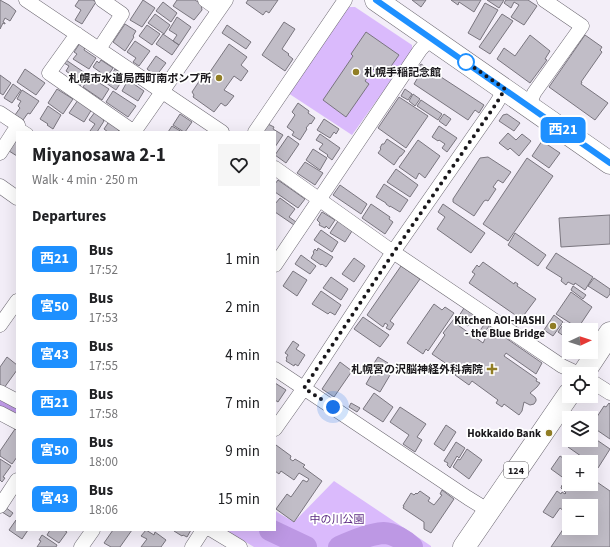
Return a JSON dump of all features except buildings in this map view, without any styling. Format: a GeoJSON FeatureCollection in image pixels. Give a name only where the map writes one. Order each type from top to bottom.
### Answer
{"type":"FeatureCollection","features":[{"type":"Feature","properties":{"kind":"main road"},"geometry":{"type":"LineString","coordinates":[[376,0],[610,163]]}},
{"type":"Feature","properties":{"kind":"main road"},"geometry":{"type":"LineString","coordinates":[[588,367],[610,333]]}},
{"type":"Feature","properties":{"kind":"main road","name":"124"},"geometry":{"type":"LineString","coordinates":[[464,547],[563,403]]}},
{"type":"Feature","properties":{"kind":"street"},"geometry":{"type":"LineString","coordinates":[[26,0],[220,131]]}},
{"type":"Feature","properties":{"kind":"street"},"geometry":{"type":"LineString","coordinates":[[99,49],[122,14],[102,0]]}},
{"type":"Feature","properties":{"kind":"street"},"geometry":{"type":"LineString","coordinates":[[135,131],[223,5],[205,0]]}},
{"type":"Feature","properties":{"kind":"street"},"geometry":{"type":"LineString","coordinates":[[256,131],[345,0]]}},
{"type":"Feature","properties":{"kind":"street"},"geometry":{"type":"LineString","coordinates":[[529,106],[534,93],[582,26],[544,0]]}},
{"type":"Feature","properties":{"kind":"street"},"geometry":{"type":"LineString","coordinates":[[77,34],[49,73],[133,131]]}},
{"type":"Feature","properties":{"kind":"street"},"geometry":{"type":"LineString","coordinates":[[276,264],[420,50],[431,38]]}},
{"type":"Feature","properties":{"kind":"street"},"geometry":{"type":"LineString","coordinates":[[276,428],[505,89]]}},
{"type":"Feature","properties":{"kind":"street"},"geometry":{"type":"LineString","coordinates":[[0,113],[23,129]]}},
{"type":"Feature","properties":{"kind":"street"},"geometry":{"type":"LineString","coordinates":[[0,153],[16,136]]}},
{"type":"Feature","properties":{"kind":"street"},"geometry":{"type":"LineString","coordinates":[[276,169],[394,252],[564,367]]}},
{"type":"Feature","properties":{"kind":"street"},"geometry":{"type":"LineString","coordinates":[[0,186],[16,197]]}},
{"type":"Feature","properties":{"kind":"street"},"geometry":{"type":"LineString","coordinates":[[0,325],[16,302]]}},
{"type":"Feature","properties":{"kind":"street"},"geometry":{"type":"LineString","coordinates":[[276,370],[489,511]]}},
{"type":"Feature","properties":{"kind":"street"},"geometry":{"type":"LineString","coordinates":[[598,385],[610,393]]}},
{"type":"Feature","properties":{"kind":"street"},"geometry":{"type":"LineString","coordinates":[[0,392],[16,400]]}},
{"type":"Feature","properties":{"kind":"street"},"geometry":{"type":"LineString","coordinates":[[0,413],[16,421]]}},
{"type":"Feature","properties":{"kind":"street"},"geometry":{"type":"LineString","coordinates":[[0,506],[16,482]]}},
{"type":"Feature","properties":{"kind":"street"},"geometry":{"type":"LineString","coordinates":[[81,547],[92,531]]}},
{"type":"Feature","properties":{"kind":"street"},"geometry":{"type":"LineString","coordinates":[[192,547],[202,531]]}},
{"type":"Feature","properties":{"kind":"street"},"geometry":{"type":"LineString","coordinates":[[214,531],[240,547]]}},
{"type":"Feature","properties":{"kind":"green space","name":"札幌手稲記念館"},"geometry":{"type":"Polygon","coordinates":[[[348,7],[355,7],[412,45],[412,51],[352,135],[288,93],[348,7]]]}},
{"type":"Feature","properties":{"kind":"green space","name":"中の川公園"},"geometry":{"type":"Polygon","coordinates":[[[334,481],[431,547],[254,547],[228,531],[276,531],[276,512],[294,522],[334,481]]]}},
{"type":"Feature","properties":{"kind":"waterway"},"geometry":{"type":"LineString","coordinates":[[0,405],[16,413]]}},
{"type":"Feature","properties":{"kind":"waterway"},"geometry":{"type":"LineString","coordinates":[[272,531],[306,547]]}},
{"type":"Feature","properties":{"kind":"waterway"},"geometry":{"type":"LineString","coordinates":[[339,547],[367,536],[384,533],[391,534],[412,547]]}},
{"type":"Feature","properties":{"kind":"bus line","name":"西21"},"geometry":{"type":"LineString","coordinates":[[376,0],[610,163]]}},
{"type":"Feature","properties":{"kind":"place","name":"札幌手稲記念館"},"geometry":{"type":"Point","coordinates":[356,72]}},
{"type":"Feature","properties":{"kind":"place","name":"札幌市水道局西町南ポンプ所"},"geometry":{"type":"Point","coordinates":[219,78]}},
{"type":"Feature","properties":{"kind":"place","name":"Kitchen AOI-HASHI - the Blue Bridge"},"geometry":{"type":"Point","coordinates":[553,326]}},
{"type":"Feature","properties":{"kind":"place","name":"札幌宮の沢脳神経外科病院"},"geometry":{"type":"Point","coordinates":[492,369]}},
{"type":"Feature","properties":{"kind":"place","name":"Hokkaido Bank"},"geometry":{"type":"Point","coordinates":[549,433]}},
{"type":"Feature","properties":{"kind":"route"},"geometry":{"type":"LineString","coordinates":[[333,407],[304,388],[505,89],[466,62]]}}]}
